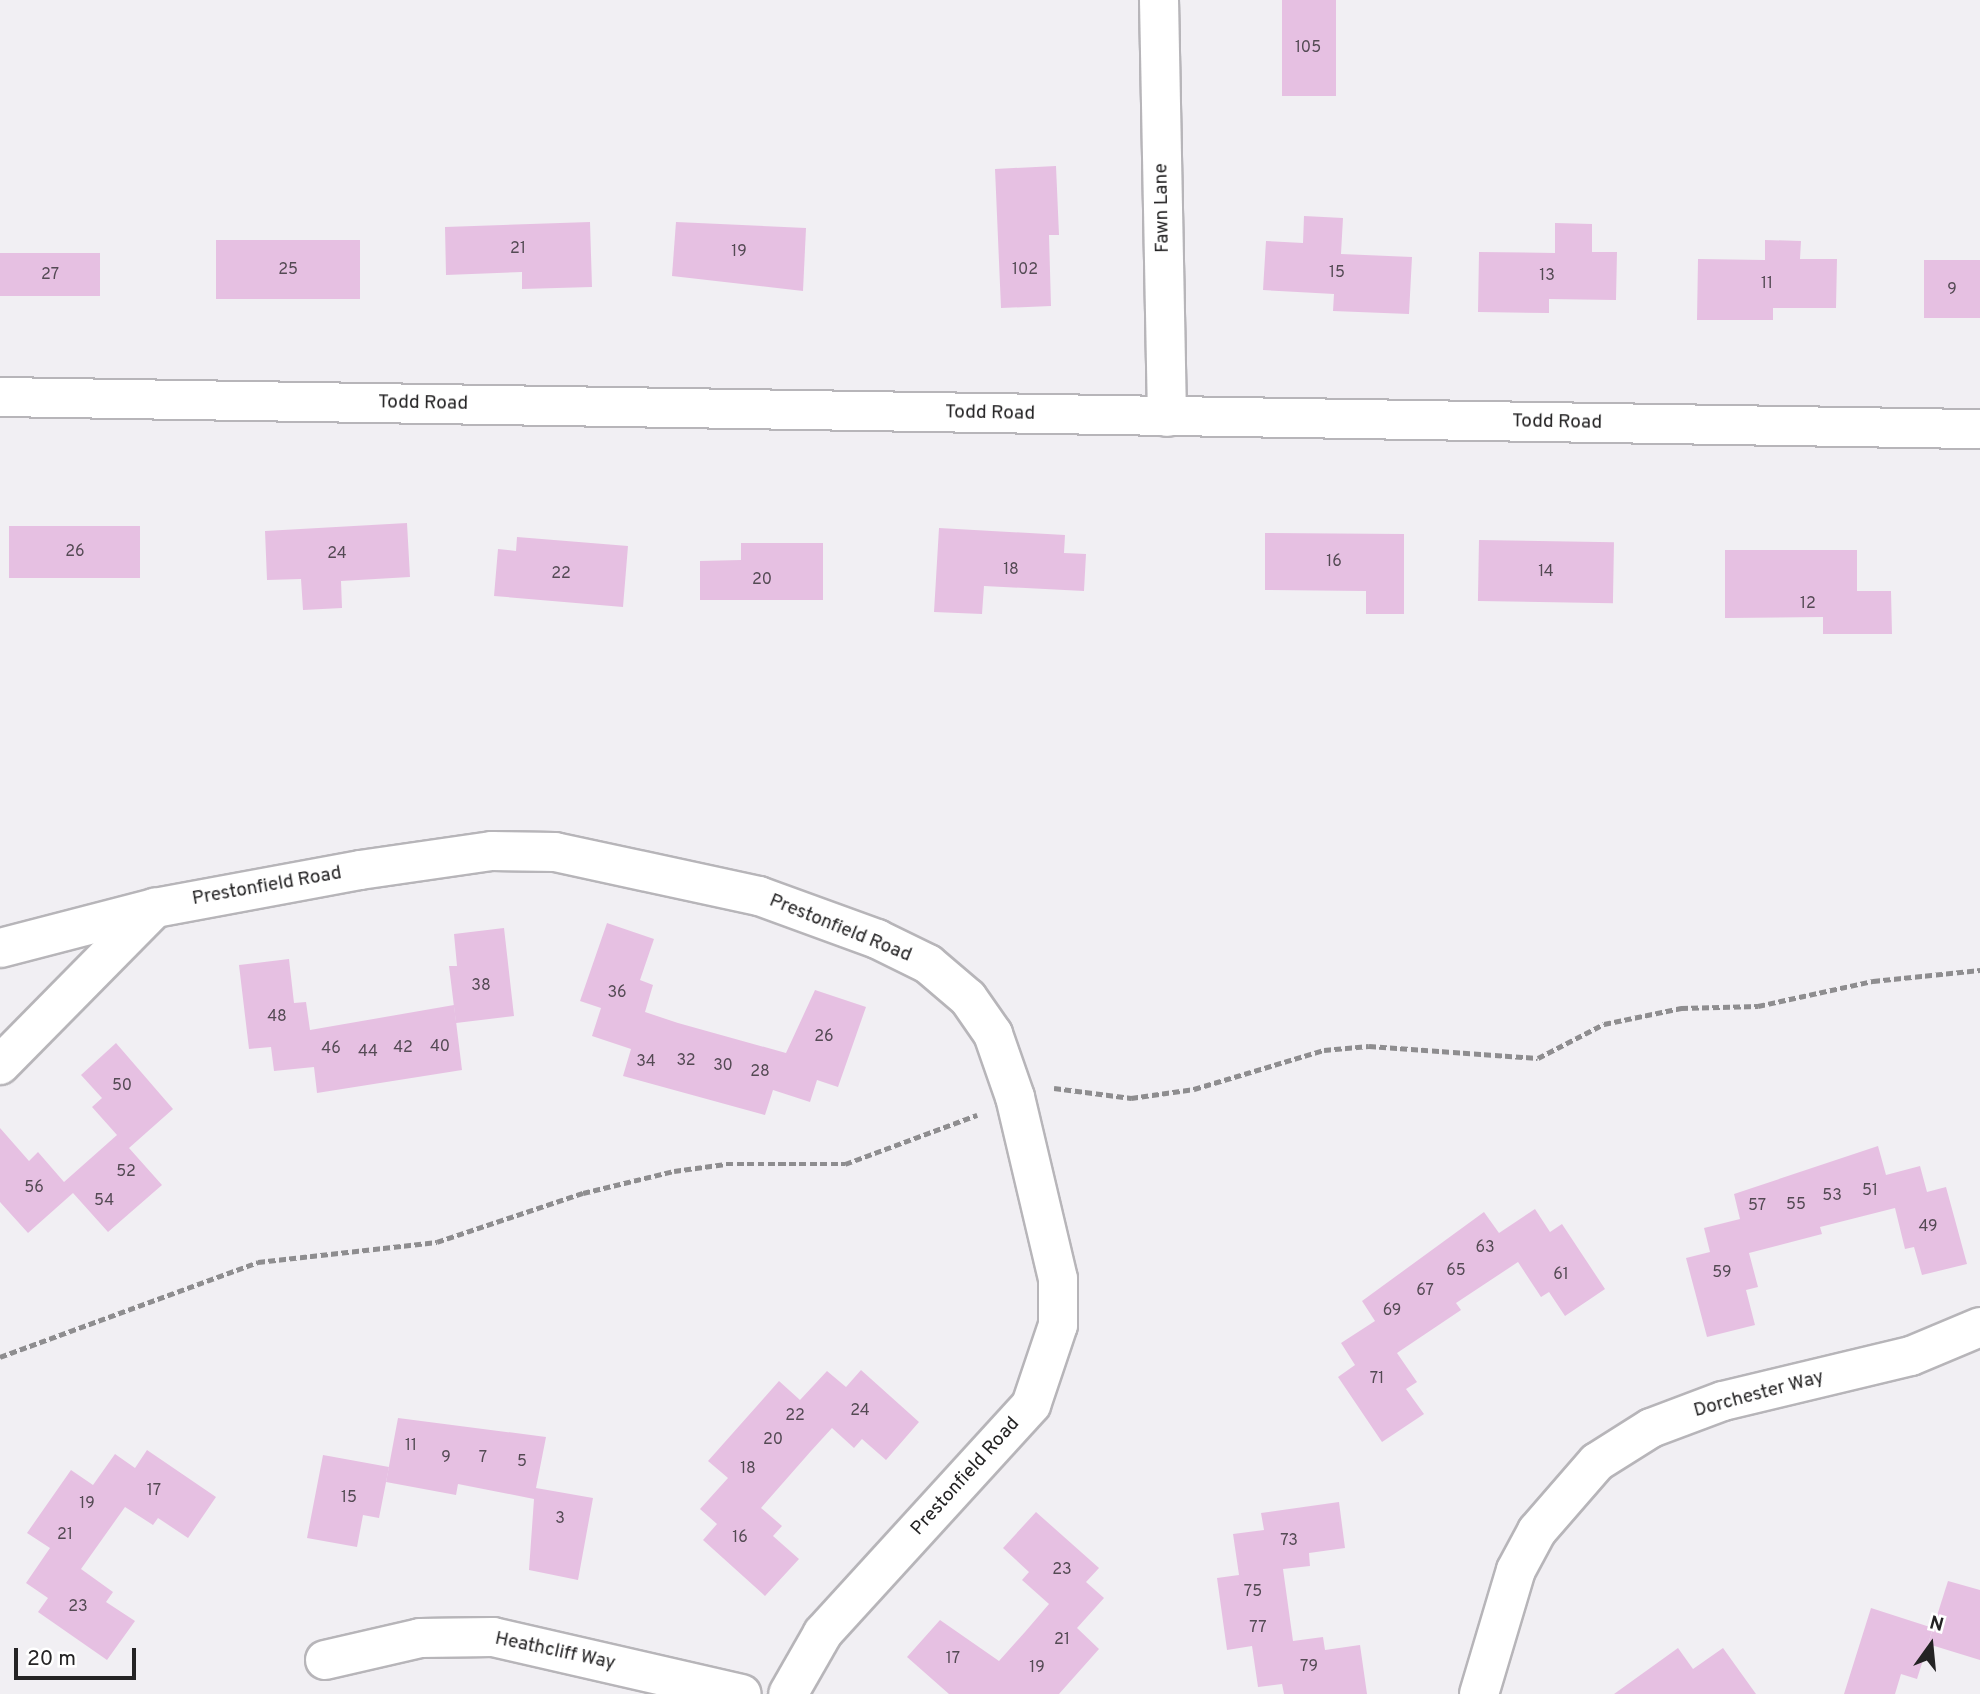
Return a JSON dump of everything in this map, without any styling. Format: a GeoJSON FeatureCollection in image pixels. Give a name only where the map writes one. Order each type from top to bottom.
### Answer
{"type":"FeatureCollection","features":[{"type":"Feature","properties":{"kind":"street","name":"Fawn Lane"},"geometry":{"type":"LineString","coordinates":[[1159,0],[1167,416]]}},
{"type":"Feature","properties":{"kind":"street","name":"Todd Road"},"geometry":{"type":"LineString","coordinates":[[0,397],[1980,429]]}},
{"type":"Feature","properties":{"kind":"street","name":"Prestonfield Road"},"geometry":{"type":"LineString","coordinates":[[0,948],[155,908],[492,851],[555,852],[760,896],[887,944],[928,964],[968,998],[993,1034],[1015,1097],[1058,1279],[1058,1325],[1031,1405],[823,1633],[788,1694]]}},
{"type":"Feature","properties":{"kind":"street"},"geometry":{"type":"LineString","coordinates":[[0,1065],[155,908]]}},
{"type":"Feature","properties":{"kind":"street","name":"Dorchester Way"},"geometry":{"type":"LineString","coordinates":[[1479,1694],[1516,1570],[1537,1531],[1597,1462],[1651,1428],[1723,1401],[1911,1356],[1980,1327]]}},
{"type":"Feature","properties":{"kind":"street","name":"Heathcliff Way"},"geometry":{"type":"LineString","coordinates":[[325,1660],[420,1638],[493,1637],[741,1694]]}},
{"type":"Feature","properties":{"kind":"building"},"geometry":{"type":"Polygon","coordinates":[[[1282,0],[1336,0],[1336,96],[1282,96],[1282,0]]]}},
{"type":"Feature","properties":{"kind":"building"},"geometry":{"type":"Polygon","coordinates":[[[1056,166],[1059,235],[1049,235],[1051,306],[1001,308],[995,169],[1056,166]]]}},
{"type":"Feature","properties":{"kind":"building"},"geometry":{"type":"Polygon","coordinates":[[[1304,216],[1343,218],[1341,254],[1412,257],[1409,314],[1333,311],[1334,294],[1263,290],[1266,241],[1303,243],[1304,216]]]}},
{"type":"Feature","properties":{"kind":"building"},"geometry":{"type":"Polygon","coordinates":[[[590,222],[592,287],[522,289],[522,272],[446,275],[445,227],[590,222]]]}},
{"type":"Feature","properties":{"kind":"building"},"geometry":{"type":"Polygon","coordinates":[[[676,222],[806,228],[803,291],[672,276],[676,222]]]}},
{"type":"Feature","properties":{"kind":"building"},"geometry":{"type":"Polygon","coordinates":[[[1555,223],[1592,224],[1592,252],[1617,252],[1616,300],[1549,299],[1549,313],[1478,312],[1479,252],[1555,253],[1555,223]]]}},
{"type":"Feature","properties":{"kind":"building"},"geometry":{"type":"Polygon","coordinates":[[[216,240],[360,240],[360,299],[216,299],[216,240]]]}},
{"type":"Feature","properties":{"kind":"building"},"geometry":{"type":"Polygon","coordinates":[[[1765,240],[1801,241],[1800,259],[1837,259],[1836,308],[1773,308],[1773,320],[1697,320],[1698,259],[1765,260],[1765,240]]]}},
{"type":"Feature","properties":{"kind":"building"},"geometry":{"type":"Polygon","coordinates":[[[0,253],[100,253],[100,296],[0,296],[0,253]]]}},
{"type":"Feature","properties":{"kind":"building"},"geometry":{"type":"Polygon","coordinates":[[[1924,260],[1980,260],[1980,318],[1924,318],[1924,260]]]}},
{"type":"Feature","properties":{"kind":"building"},"geometry":{"type":"Polygon","coordinates":[[[407,523],[410,577],[341,581],[342,608],[303,610],[301,579],[267,580],[265,531],[407,523]]]}},
{"type":"Feature","properties":{"kind":"building"},"geometry":{"type":"Polygon","coordinates":[[[9,526],[140,526],[140,578],[9,578],[9,526]]]}},
{"type":"Feature","properties":{"kind":"building"},"geometry":{"type":"Polygon","coordinates":[[[939,528],[1065,535],[1064,553],[1086,554],[1084,591],[984,586],[982,614],[934,612],[939,528]]]}},
{"type":"Feature","properties":{"kind":"building"},"geometry":{"type":"Polygon","coordinates":[[[1265,533],[1404,534],[1404,614],[1366,614],[1366,591],[1265,590],[1265,533]]]}},
{"type":"Feature","properties":{"kind":"building"},"geometry":{"type":"Polygon","coordinates":[[[517,537],[628,546],[623,607],[494,596],[498,549],[516,551],[517,537]]]}},
{"type":"Feature","properties":{"kind":"building"},"geometry":{"type":"Polygon","coordinates":[[[1479,540],[1614,542],[1613,603],[1478,601],[1479,540]]]}},
{"type":"Feature","properties":{"kind":"building"},"geometry":{"type":"Polygon","coordinates":[[[741,543],[823,543],[823,600],[700,600],[700,561],[741,560],[741,543]]]}},
{"type":"Feature","properties":{"kind":"building"},"geometry":{"type":"Polygon","coordinates":[[[1725,550],[1857,550],[1857,591],[1891,591],[1892,634],[1823,634],[1823,617],[1725,618],[1725,550]]]}},
{"type":"Feature","properties":{"kind":"building"},"geometry":{"type":"Polygon","coordinates":[[[607,923],[654,939],[640,980],[653,985],[645,1012],[678,1023],[786,1053],[815,990],[866,1007],[838,1087],[817,1080],[810,1102],[773,1090],[765,1115],[623,1076],[631,1049],[592,1036],[601,1008],[580,1001],[607,923]]]}},
{"type":"Feature","properties":{"kind":"building"},"geometry":{"type":"Polygon","coordinates":[[[504,928],[514,1016],[456,1023],[449,966],[457,966],[454,934],[504,928]]]}},
{"type":"Feature","properties":{"kind":"building"},"geometry":{"type":"Polygon","coordinates":[[[289,959],[294,1003],[306,1002],[310,1030],[454,1005],[462,1070],[317,1093],[314,1067],[274,1071],[271,1047],[249,1049],[239,965],[289,959]]]}},
{"type":"Feature","properties":{"kind":"building"},"geometry":{"type":"Polygon","coordinates":[[[116,1043],[173,1109],[129,1148],[162,1185],[108,1232],[73,1193],[28,1233],[0,1202],[0,1128],[29,1161],[38,1152],[64,1182],[117,1135],[92,1107],[102,1098],[81,1075],[116,1043]]]}},
{"type":"Feature","properties":{"kind":"building"},"geometry":{"type":"Polygon","coordinates":[[[1878,1146],[1886,1175],[1920,1166],[1927,1192],[1946,1187],[1967,1264],[1922,1275],[1914,1247],[1905,1249],[1895,1208],[1820,1227],[1822,1234],[1749,1253],[1758,1287],[1746,1290],[1755,1325],[1707,1337],[1686,1258],[1710,1252],[1704,1228],[1740,1219],[1734,1194],[1878,1146]]]}},
{"type":"Feature","properties":{"kind":"building"},"geometry":{"type":"Polygon","coordinates":[[[1535,1209],[1550,1232],[1562,1224],[1605,1289],[1565,1316],[1549,1292],[1541,1297],[1518,1262],[1456,1303],[1461,1310],[1397,1353],[1417,1382],[1406,1389],[1424,1414],[1382,1442],[1338,1377],[1355,1365],[1341,1343],[1375,1321],[1362,1301],[1484,1212],[1499,1233],[1535,1209]]]}},
{"type":"Feature","properties":{"kind":"building"},"geometry":{"type":"Polygon","coordinates":[[[861,1370],[919,1422],[886,1460],[862,1439],[854,1448],[832,1428],[811,1451],[761,1508],[782,1526],[773,1536],[799,1559],[765,1596],[703,1540],[717,1524],[700,1509],[728,1478],[708,1461],[779,1381],[800,1400],[827,1371],[846,1387],[861,1370]]]}},
{"type":"Feature","properties":{"kind":"building"},"geometry":{"type":"Polygon","coordinates":[[[398,1418],[546,1437],[536,1488],[593,1498],[578,1580],[529,1570],[534,1499],[458,1484],[456,1495],[386,1482],[398,1418]]]}},
{"type":"Feature","properties":{"kind":"building"},"geometry":{"type":"Polygon","coordinates":[[[147,1450],[216,1497],[188,1538],[158,1518],[153,1525],[125,1507],[81,1569],[113,1592],[106,1602],[135,1621],[107,1660],[38,1612],[48,1598],[26,1583],[50,1548],[27,1533],[71,1470],[93,1485],[115,1454],[135,1468],[147,1450]]]}},
{"type":"Feature","properties":{"kind":"building"},"geometry":{"type":"Polygon","coordinates":[[[323,1455],[389,1467],[379,1518],[363,1515],[357,1547],[307,1538],[323,1455]]]}},
{"type":"Feature","properties":{"kind":"building"},"geometry":{"type":"Polygon","coordinates":[[[1339,1502],[1345,1548],[1309,1553],[1310,1566],[1283,1569],[1293,1641],[1323,1637],[1325,1650],[1360,1645],[1367,1694],[1284,1694],[1282,1684],[1258,1687],[1252,1646],[1227,1650],[1217,1578],[1239,1575],[1233,1534],[1264,1530],[1261,1513],[1339,1502]]]}},
{"type":"Feature","properties":{"kind":"building"},"geometry":{"type":"Polygon","coordinates":[[[1036,1512],[1099,1568],[1086,1582],[1104,1598],[1077,1628],[1099,1649],[1059,1694],[949,1694],[907,1657],[940,1620],[999,1661],[1025,1632],[1049,1604],[1022,1580],[1029,1572],[1003,1548],[1036,1512]]]}},
{"type":"Feature","properties":{"kind":"building"},"geometry":{"type":"Polygon","coordinates":[[[1948,1581],[1980,1590],[1980,1660],[1928,1644],[1948,1581]]]}},
{"type":"Feature","properties":{"kind":"building"},"geometry":{"type":"Polygon","coordinates":[[[1871,1608],[1933,1628],[1917,1679],[1901,1674],[1895,1694],[1844,1694],[1871,1608]]]}},
{"type":"Feature","properties":{"kind":"building"},"geometry":{"type":"Polygon","coordinates":[[[1678,1648],[1693,1669],[1723,1648],[1756,1694],[1614,1694],[1678,1648]]]}}]}
